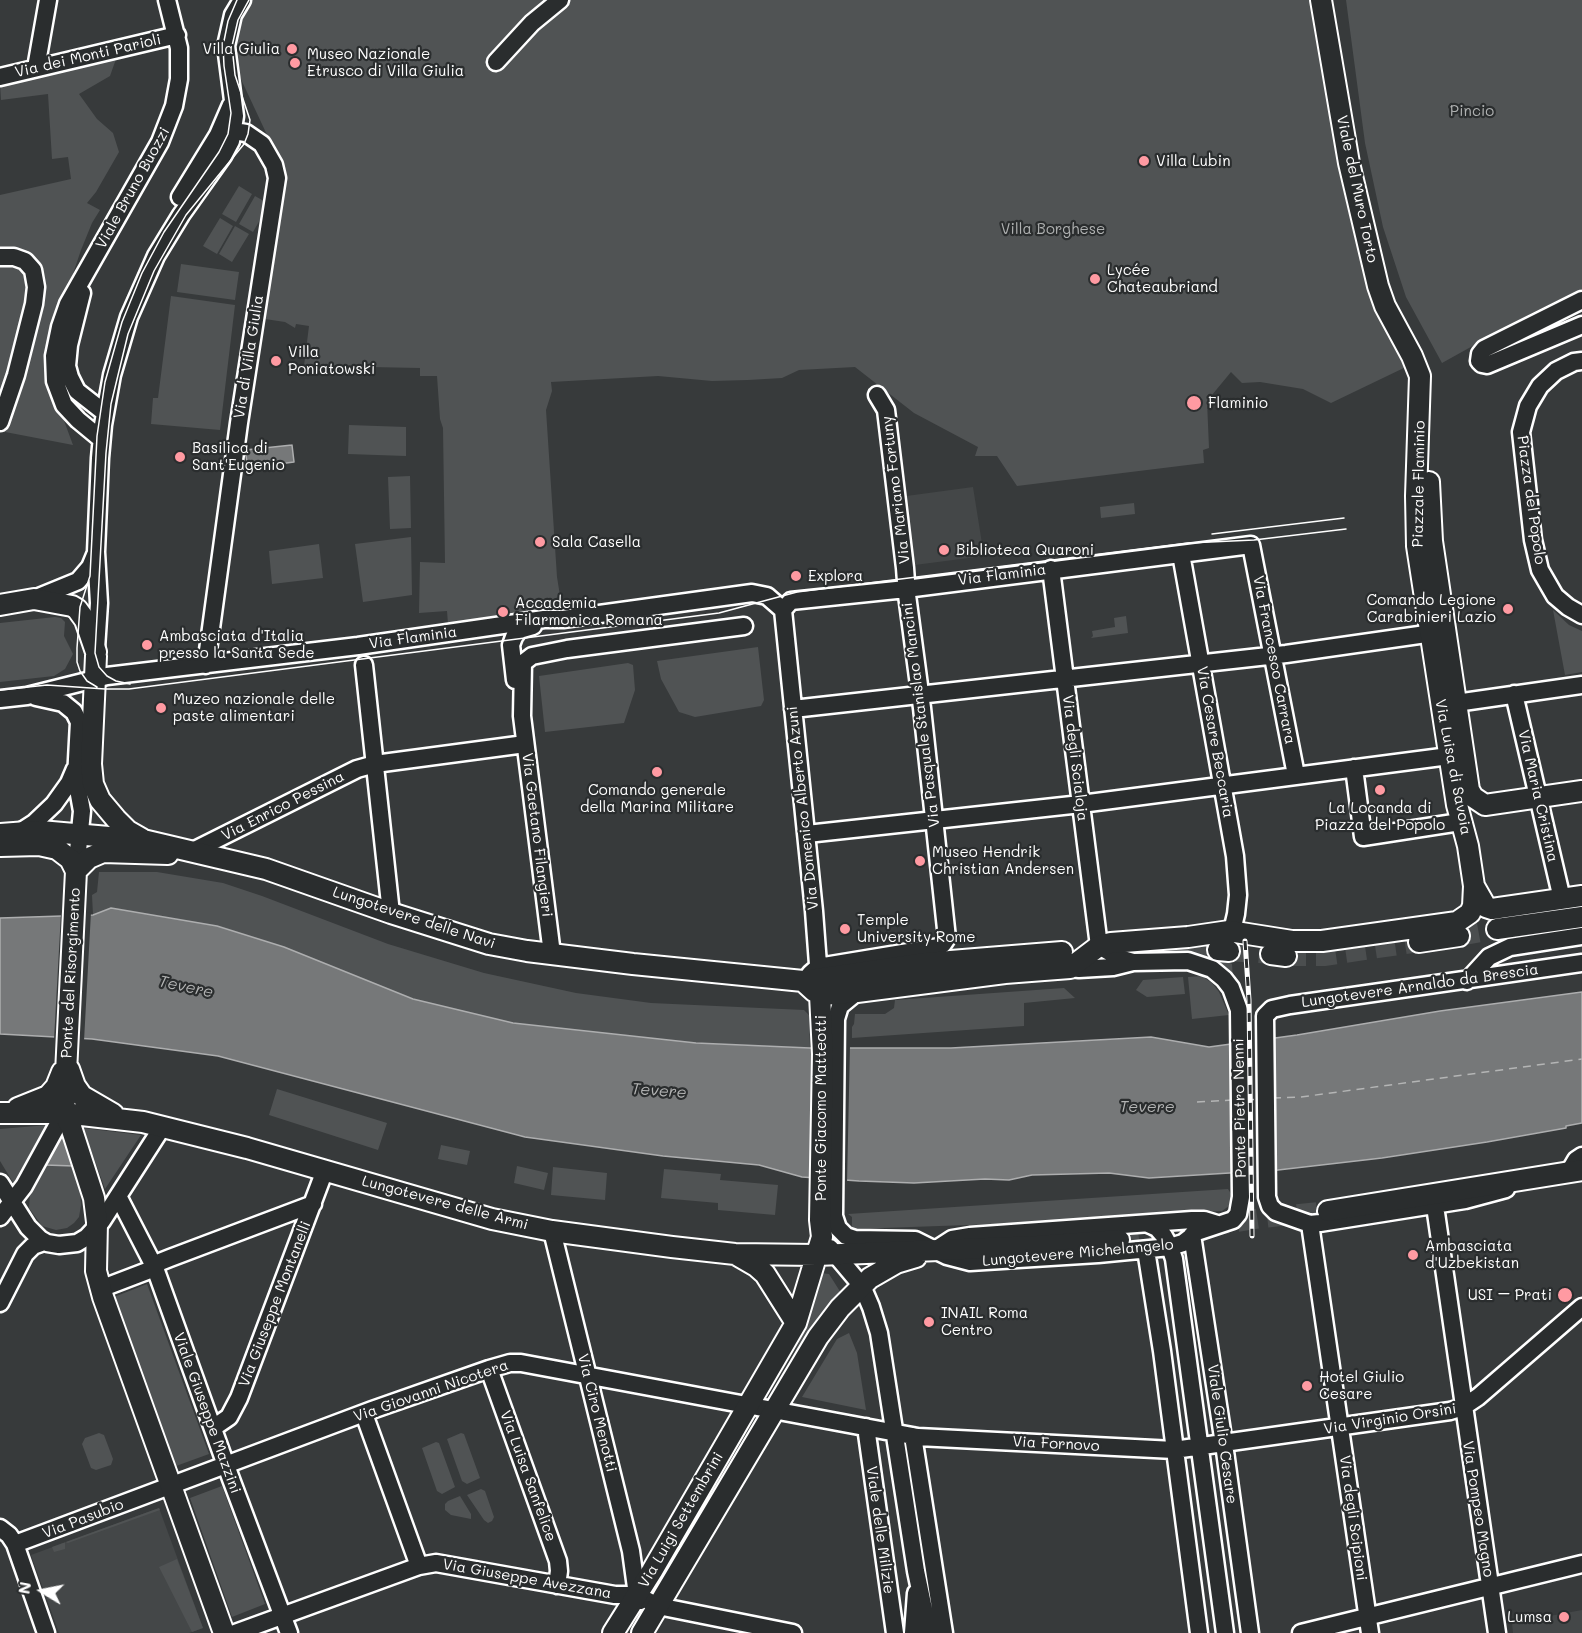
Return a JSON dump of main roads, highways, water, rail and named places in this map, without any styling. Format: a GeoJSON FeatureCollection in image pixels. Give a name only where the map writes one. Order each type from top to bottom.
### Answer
{"type":"FeatureCollection","features":[{"type":"Feature","properties":{"kind":"main road","name":"Viale del Muro Torto"},"geometry":{"type":"LineString","coordinates":[[1321,0],[1347,153],[1378,286],[1391,318],[1424,368]]}},
{"type":"Feature","properties":{"kind":"main road","name":"Viale del Muro Torto"},"geometry":{"type":"LineString","coordinates":[[1335,0],[1356,149],[1369,208],[1392,292],[1424,368]]}},
{"type":"Feature","properties":{"kind":"main road","name":"Piazzale Flaminio"},"geometry":{"type":"LineString","coordinates":[[1424,368],[1420,388],[1416,525],[1418,559],[1438,637]]}},
{"type":"Feature","properties":{"kind":"main road"},"geometry":{"type":"LineString","coordinates":[[0,605],[34,599],[65,604],[77,609],[85,620],[96,654],[84,763],[100,800],[120,824],[143,840]]}},
{"type":"Feature","properties":{"kind":"main road","name":"Via Luisa di Savoia"},"geometry":{"type":"LineString","coordinates":[[1438,637],[1456,702],[1470,793],[1474,799],[1485,805]]}},
{"type":"Feature","properties":{"kind":"main road","name":"Via Luisa di Savoia"},"geometry":{"type":"LineString","coordinates":[[1438,637],[1449,756],[1474,886]]}},
{"type":"Feature","properties":{"kind":"main road"},"geometry":{"type":"LineString","coordinates":[[1468,846],[1474,823],[1485,805],[1582,791]]}},
{"type":"Feature","properties":{"kind":"main road","name":"Lungotevere delle Navi"},"geometry":{"type":"LineString","coordinates":[[0,834],[20,832],[80,834],[143,840],[193,851],[266,869],[391,913],[489,944],[552,954],[815,981]]}},
{"type":"Feature","properties":{"kind":"main road"},"geometry":{"type":"LineString","coordinates":[[0,846],[39,845],[57,849],[70,859],[76,872]]}},
{"type":"Feature","properties":{"kind":"main road","name":"Lungotevere delle Navi"},"geometry":{"type":"LineString","coordinates":[[76,872],[89,858],[103,852],[164,854],[193,851]]}},
{"type":"Feature","properties":{"kind":"main road","name":"Ponte del Risorgimento"},"geometry":{"type":"LineString","coordinates":[[64,1113],[76,872]]}},
{"type":"Feature","properties":{"kind":"main road"},"geometry":{"type":"LineString","coordinates":[[1474,886],[1485,906],[1492,909],[1582,896]]}},
{"type":"Feature","properties":{"kind":"main road"},"geometry":{"type":"LineString","coordinates":[[815,981],[857,992],[1005,973],[1066,960],[1111,943],[1188,937],[1226,944],[1315,942],[1457,922],[1467,916],[1472,909],[1474,886]]}},
{"type":"Feature","properties":{"kind":"main road"},"geometry":{"type":"LineString","coordinates":[[1497,929],[1582,917]]}},
{"type":"Feature","properties":{"kind":"main road"},"geometry":{"type":"LineString","coordinates":[[1419,942],[1459,936]]}},
{"type":"Feature","properties":{"kind":"main road"},"geometry":{"type":"LineString","coordinates":[[815,981],[926,963],[1066,960]]}},
{"type":"Feature","properties":{"kind":"main road","name":"Ponte Giacomo Matteotti"},"geometry":{"type":"LineString","coordinates":[[815,981],[829,1019],[823,1054],[827,1239]]}},
{"type":"Feature","properties":{"kind":"main road"},"geometry":{"type":"LineString","coordinates":[[1,1113],[38,1101],[51,1094],[58,1084],[66,1058]]}},
{"type":"Feature","properties":{"kind":"main road"},"geometry":{"type":"LineString","coordinates":[[66,1058],[75,1086],[82,1096],[124,1119]]}},
{"type":"Feature","properties":{"kind":"main road","name":"Lungotevere delle Armi"},"geometry":{"type":"LineString","coordinates":[[1,1113],[64,1113],[124,1119],[163,1126],[492,1219],[552,1232],[735,1254],[827,1239]]}},
{"type":"Feature","properties":{"kind":"main road"},"geometry":{"type":"LineString","coordinates":[[64,1113],[94,1194],[97,1228],[96,1264],[100,1289],[224,1633]]}},
{"type":"Feature","properties":{"kind":"main road"},"geometry":{"type":"LineString","coordinates":[[1328,1211],[1579,1171]]}},
{"type":"Feature","properties":{"kind":"main road","name":"Lungotevere Michelangelo"},"geometry":{"type":"LineString","coordinates":[[827,1239],[935,1250],[1119,1240]]}},
{"type":"Feature","properties":{"kind":"main road","name":"Via Luigi Settembrini"},"geometry":{"type":"LineString","coordinates":[[613,1633],[796,1323],[827,1239]]}},
{"type":"Feature","properties":{"kind":"main road","name":"Via Luigi Settembrini"},"geometry":{"type":"LineString","coordinates":[[650,1623],[812,1346],[856,1292],[878,1273],[896,1263],[935,1250]]}},
{"type":"Feature","properties":{"kind":"main road"},"geometry":{"type":"LineString","coordinates":[[735,1254],[765,1274],[796,1323]]}},
{"type":"Feature","properties":{"kind":"water"},"geometry":{"type":"Polygon","coordinates":[[[292,445],[294,462],[248,468],[245,450],[292,445]]]}},
{"type":"Feature","properties":{"kind":"water","name":"Tevere"},"geometry":{"type":"Polygon","coordinates":[[[111,908],[217,926],[284,947],[413,999],[513,1023],[696,1043],[810,1048],[951,1048],[1151,1037],[1209,1047],[1440,1011],[1582,992],[1582,1123],[1487,1142],[1382,1158],[1278,1170],[1149,1178],[1109,1173],[1032,1175],[1009,1180],[914,1183],[859,1181],[802,1177],[759,1165],[663,1156],[525,1137],[218,1056],[92,1039],[0,1034],[0,918],[93,915],[111,908]]]}},
{"type":"Feature","properties":{"kind":"water"},"geometry":{"type":"Polygon","coordinates":[[[62,1134],[74,1166],[45,1165],[62,1134]]]}},
{"type":"Feature","properties":{"kind":"tunnel"},"geometry":{"type":"LineString","coordinates":[[1459,936],[1497,929]]}},
{"type":"Feature","properties":{"kind":"tunnel"},"geometry":{"type":"LineString","coordinates":[[1286,956],[1324,956],[1419,942]]}},
{"type":"Feature","properties":{"kind":"tunnel"},"geometry":{"type":"LineString","coordinates":[[1131,950],[1187,948],[1218,950]]}},
{"type":"Feature","properties":{"kind":"tunnel"},"geometry":{"type":"LineString","coordinates":[[1229,951],[1271,954]]}},
{"type":"Feature","properties":{"kind":"tunnel"},"geometry":{"type":"LineString","coordinates":[[1119,1240],[1262,1218],[1328,1211]]}},
{"type":"Feature","properties":{"kind":"tram line"},"geometry":{"type":"LineString","coordinates":[[97,687],[87,681],[80,671],[77,662],[77,648],[80,607],[90,576],[97,436],[105,382],[122,322],[142,273],[164,232],[219,152],[228,134],[231,113],[223,46],[228,21],[237,0]]}},
{"type":"Feature","properties":{"kind":"tram line"},"geometry":{"type":"LineString","coordinates":[[130,684],[107,676],[99,667],[95,653],[106,453],[111,404],[128,334],[154,271],[186,215],[244,144],[248,134],[250,120],[235,75],[232,46],[238,20],[249,0]]}},
{"type":"Feature","properties":{"kind":"tram line"},"geometry":{"type":"LineString","coordinates":[[1212,534],[1344,518]]}},
{"type":"Feature","properties":{"kind":"tram line"},"geometry":{"type":"LineString","coordinates":[[0,690],[47,685],[129,689],[719,613],[797,592],[1188,543],[1254,540],[1346,529]]}},
{"type":"Feature","properties":{"kind":"railway"},"geometry":{"type":"LineString","coordinates":[[1245,941],[1249,1000],[1252,1236]]}},
{"type":"Feature","properties":{"kind":"place","name":"Villa Giulia"},"geometry":{"type":"Point","coordinates":[292,49]}},
{"type":"Feature","properties":{"kind":"place","name":"Museo Nazionale Etrusco di Villa Giulia"},"geometry":{"type":"Point","coordinates":[295,63]}},
{"type":"Feature","properties":{"kind":"place","name":"Villa Lubin"},"geometry":{"type":"Point","coordinates":[1144,161]}},
{"type":"Feature","properties":{"kind":"place","name":"Lycée Chateaubriand"},"geometry":{"type":"Point","coordinates":[1095,279]}},
{"type":"Feature","properties":{"kind":"place","name":"Villa Poniatowski"},"geometry":{"type":"Point","coordinates":[276,361]}},
{"type":"Feature","properties":{"kind":"place","name":"Flaminio"},"geometry":{"type":"Point","coordinates":[1194,403]}},
{"type":"Feature","properties":{"kind":"place","name":"Basilica di Sant'Eugenio"},"geometry":{"type":"Point","coordinates":[180,457]}},
{"type":"Feature","properties":{"kind":"place","name":"Sala Casella"},"geometry":{"type":"Point","coordinates":[540,542]}},
{"type":"Feature","properties":{"kind":"place","name":"Biblioteca Quaroni"},"geometry":{"type":"Point","coordinates":[944,550]}},
{"type":"Feature","properties":{"kind":"place","name":"Explora"},"geometry":{"type":"Point","coordinates":[796,576]}},
{"type":"Feature","properties":{"kind":"place","name":"Comando Legione Carabinieri Lazio"},"geometry":{"type":"Point","coordinates":[1508,609]}},
{"type":"Feature","properties":{"kind":"place","name":"Accademia Filarmonica Romana"},"geometry":{"type":"Point","coordinates":[503,612]}},
{"type":"Feature","properties":{"kind":"place","name":"Ambasciata d'Italia presso la Santa Sede"},"geometry":{"type":"Point","coordinates":[147,645]}},
{"type":"Feature","properties":{"kind":"place","name":"Muzeo nazionale delle paste alimentari"},"geometry":{"type":"Point","coordinates":[161,708]}},
{"type":"Feature","properties":{"kind":"place","name":"Comando generale della Marina Militare"},"geometry":{"type":"Point","coordinates":[657,772]}},
{"type":"Feature","properties":{"kind":"place","name":"La Locanda di Piazza del Popolo"},"geometry":{"type":"Point","coordinates":[1380,790]}},
{"type":"Feature","properties":{"kind":"place","name":"Museo Hendrik Christian Andersen"},"geometry":{"type":"Point","coordinates":[920,861]}},
{"type":"Feature","properties":{"kind":"place","name":"Temple University Rome"},"geometry":{"type":"Point","coordinates":[845,929]}},
{"type":"Feature","properties":{"kind":"place","name":"Ambasciata d'Uzbekistan"},"geometry":{"type":"Point","coordinates":[1413,1255]}},
{"type":"Feature","properties":{"kind":"place","name":"USI – Prati"},"geometry":{"type":"Point","coordinates":[1565,1295]}},
{"type":"Feature","properties":{"kind":"place","name":"INAIL Roma Centro"},"geometry":{"type":"Point","coordinates":[929,1322]}},
{"type":"Feature","properties":{"kind":"place","name":"Hotel Giulio Cesare"},"geometry":{"type":"Point","coordinates":[1307,1386]}},
{"type":"Feature","properties":{"kind":"place","name":"Lumsa"},"geometry":{"type":"Point","coordinates":[1564,1617]}},
{"type":"Feature","properties":{"kind":"park label","name":"Pincio"},"geometry":{"type":"Point","coordinates":[1472,111]}},
{"type":"Feature","properties":{"kind":"park label","name":"Villa Borghese"},"geometry":{"type":"Point","coordinates":[1053,229]}}]}
